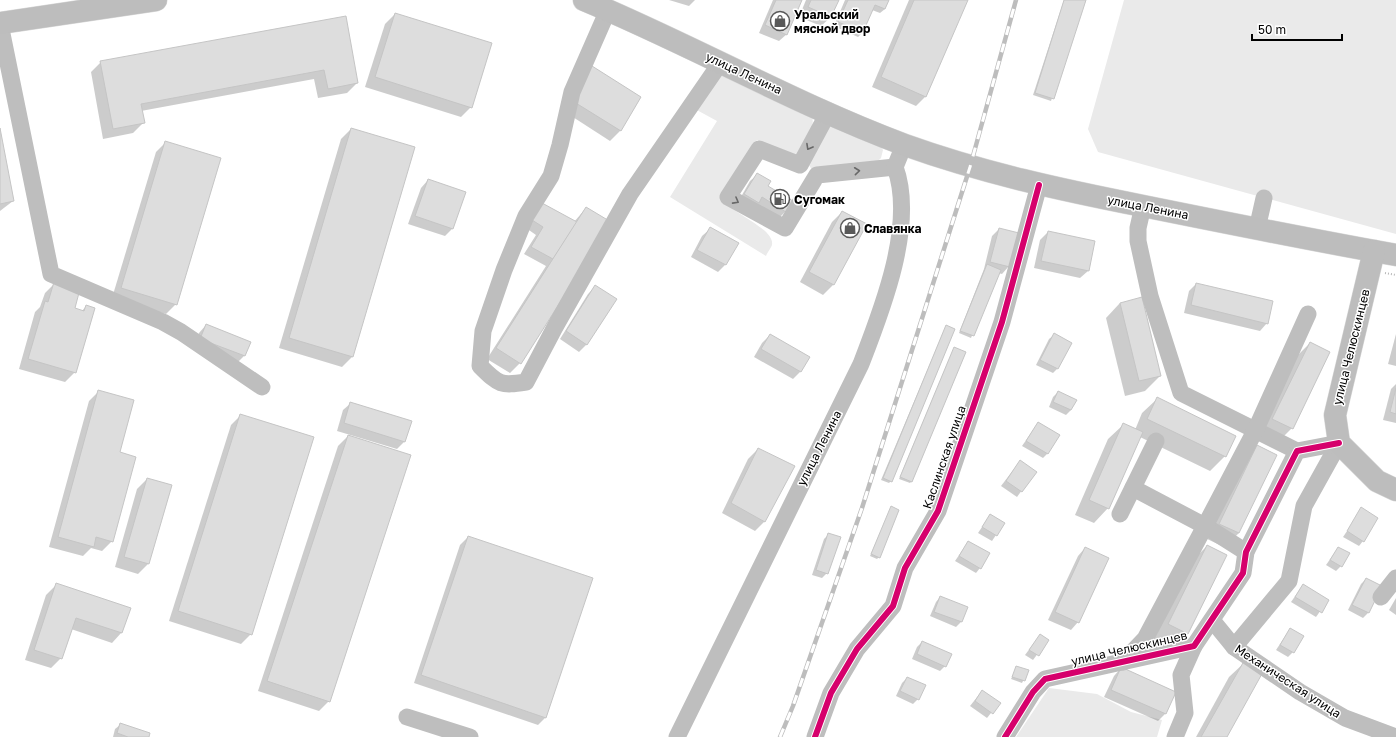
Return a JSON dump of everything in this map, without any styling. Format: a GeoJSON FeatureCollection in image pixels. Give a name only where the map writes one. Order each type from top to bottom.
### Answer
{"type":"FeatureCollection","features":[{"type":"Feature","properties":{"kind":"main road"},"geometry":{"type":"LineString","coordinates":[[0,24],[156,0]]}},
{"type":"Feature","properties":{"kind":"main road","name":"улица Ленина"},"geometry":{"type":"LineString","coordinates":[[584,0],[721,62],[828,113],[904,145],[970,167],[1039,185],[1257,229],[1396,255]]}},
{"type":"Feature","properties":{"kind":"main road","name":"улица Челюскинцев"},"geometry":{"type":"LineString","coordinates":[[1339,443],[1335,415],[1374,251]]}},
{"type":"Feature","properties":{"kind":"main road"},"geometry":{"type":"LineString","coordinates":[[1339,443],[1377,481],[1396,490]]}},
{"type":"Feature","properties":{"kind":"street"},"geometry":{"type":"LineString","coordinates":[[608,10],[572,92],[560,145],[551,176],[526,216],[504,270],[483,331],[480,366],[492,378],[505,385],[526,382],[555,327],[630,194],[721,62]]}},
{"type":"Feature","properties":{"kind":"street"},"geometry":{"type":"LineString","coordinates":[[0,24],[51,274],[163,322],[182,332],[262,387]]}},
{"type":"Feature","properties":{"kind":"street"},"geometry":{"type":"LineString","coordinates":[[828,113],[800,165],[758,149],[728,197],[785,228],[817,175],[895,167],[904,145]]}},
{"type":"Feature","properties":{"kind":"street","name":"улица Ленина"},"geometry":{"type":"LineString","coordinates":[[677,737],[861,364],[875,329],[887,291],[899,238],[901,208],[898,177],[895,167]]}},
{"type":"Feature","properties":{"kind":"street","name":"Каслинская улица"},"geometry":{"type":"LineString","coordinates":[[814,737],[831,693],[857,649],[893,606],[905,568],[938,511],[1002,322],[1039,185]]}},
{"type":"Feature","properties":{"kind":"street"},"geometry":{"type":"LineString","coordinates":[[1257,229],[1264,198]]}},
{"type":"Feature","properties":{"kind":"street"},"geometry":{"type":"LineString","coordinates":[[1143,206],[1138,228],[1138,241],[1150,296],[1181,393],[1297,450],[1339,443]]}},
{"type":"Feature","properties":{"kind":"street"},"geometry":{"type":"LineString","coordinates":[[1123,662],[1145,639],[1256,429],[1308,314]]}},
{"type":"Feature","properties":{"kind":"street"},"geometry":{"type":"LineString","coordinates":[[1120,514],[1156,441]]}},
{"type":"Feature","properties":{"kind":"street"},"geometry":{"type":"LineString","coordinates":[[1234,647],[1289,581],[1304,506],[1339,443]]}},
{"type":"Feature","properties":{"kind":"street","name":"улица Челюскинцев"},"geometry":{"type":"LineString","coordinates":[[1175,737],[1185,713],[1181,675],[1194,646],[1243,574],[1246,552],[1297,450]]}},
{"type":"Feature","properties":{"kind":"street"},"geometry":{"type":"LineString","coordinates":[[1132,488],[1205,526],[1246,552]]}},
{"type":"Feature","properties":{"kind":"street"},"geometry":{"type":"LineString","coordinates":[[1381,597],[1396,578]]}},
{"type":"Feature","properties":{"kind":"street","name":"Механическая улица"},"geometry":{"type":"LineString","coordinates":[[1212,620],[1234,647],[1300,692],[1344,718],[1396,737]]}},
{"type":"Feature","properties":{"kind":"street","name":"улица Челюскинцев"},"geometry":{"type":"LineString","coordinates":[[1005,737],[1033,692],[1045,679],[1194,646]]}},
{"type":"Feature","properties":{"kind":"street"},"geometry":{"type":"LineString","coordinates":[[407,717],[470,737]]}},
{"type":"Feature","properties":{"kind":"shaded area"},"geometry":{"type":"Polygon","coordinates":[[[1124,0],[1396,0],[1396,234],[1098,152],[1088,129],[1124,0]]]}},
{"type":"Feature","properties":{"kind":"shaded area"},"geometry":{"type":"Polygon","coordinates":[[[719,73],[812,116],[813,121],[811,132],[796,156],[790,155],[757,140],[728,182],[725,201],[729,206],[761,227],[771,239],[772,245],[766,256],[670,197],[717,121],[695,109],[719,73]]]}},
{"type":"Feature","properties":{"kind":"shaded area"},"geometry":{"type":"Polygon","coordinates":[[[834,125],[881,147],[883,150],[881,158],[878,161],[812,170],[809,165],[828,126],[834,125]]]}},
{"type":"Feature","properties":{"kind":"shaded area"},"geometry":{"type":"Polygon","coordinates":[[[1049,688],[1097,694],[1131,712],[1162,720],[1157,737],[1016,737],[1049,688]]]}},
{"type":"Feature","properties":{"kind":"building"},"geometry":{"type":"Polygon","coordinates":[[[776,0],[802,0],[787,35],[765,25],[776,0]]]}},
{"type":"Feature","properties":{"kind":"building"},"geometry":{"type":"Polygon","coordinates":[[[811,0],[839,0],[831,17],[808,7],[811,0]]]}},
{"type":"Feature","properties":{"kind":"building"},"geometry":{"type":"Polygon","coordinates":[[[848,0],[889,0],[885,9],[875,5],[863,32],[838,22],[848,0]]]}},
{"type":"Feature","properties":{"kind":"building"},"geometry":{"type":"Polygon","coordinates":[[[914,0],[968,0],[926,97],[881,77],[914,0]]]}},
{"type":"Feature","properties":{"kind":"building"},"geometry":{"type":"Polygon","coordinates":[[[1064,0],[1086,0],[1054,99],[1035,93],[1064,0]]]}},
{"type":"Feature","properties":{"kind":"building"},"geometry":{"type":"Polygon","coordinates":[[[395,13],[492,43],[472,108],[375,77],[395,13]]]}},
{"type":"Feature","properties":{"kind":"building"},"geometry":{"type":"Polygon","coordinates":[[[346,16],[358,83],[328,89],[324,70],[141,104],[145,123],[113,129],[100,61],[346,16]]]}},
{"type":"Feature","properties":{"kind":"building"},"geometry":{"type":"Polygon","coordinates":[[[592,66],[641,97],[621,131],[571,100],[592,66]]]}},
{"type":"Feature","properties":{"kind":"building"},"geometry":{"type":"Polygon","coordinates":[[[0,128],[14,201],[0,204],[0,128]]]}},
{"type":"Feature","properties":{"kind":"building"},"geometry":{"type":"Polygon","coordinates":[[[351,128],[415,147],[353,357],[289,338],[351,128]]]}},
{"type":"Feature","properties":{"kind":"building"},"geometry":{"type":"Polygon","coordinates":[[[165,141],[221,158],[177,305],[121,288],[165,141]]]}},
{"type":"Feature","properties":{"kind":"building"},"geometry":{"type":"Polygon","coordinates":[[[757,173],[771,181],[768,186],[793,201],[786,212],[762,197],[759,203],[744,194],[757,173]]]}},
{"type":"Feature","properties":{"kind":"building"},"geometry":{"type":"Polygon","coordinates":[[[428,179],[466,192],[453,229],[415,216],[428,179]]]}},
{"type":"Feature","properties":{"kind":"building"},"geometry":{"type":"Polygon","coordinates":[[[542,203],[577,222],[553,259],[531,247],[543,227],[532,220],[542,203]]]}},
{"type":"Feature","properties":{"kind":"building"},"geometry":{"type":"Polygon","coordinates":[[[586,207],[611,222],[521,364],[496,348],[586,207]]]}},
{"type":"Feature","properties":{"kind":"building"},"geometry":{"type":"Polygon","coordinates":[[[842,211],[867,224],[834,285],[809,272],[842,211]]]}},
{"type":"Feature","properties":{"kind":"building"},"geometry":{"type":"Polygon","coordinates":[[[710,227],[739,243],[726,265],[697,250],[710,227]]]}},
{"type":"Feature","properties":{"kind":"building"},"geometry":{"type":"Polygon","coordinates":[[[999,228],[1019,233],[1010,267],[990,262],[999,228]]]}},
{"type":"Feature","properties":{"kind":"building"},"geometry":{"type":"Polygon","coordinates":[[[1048,231],[1095,241],[1089,271],[1041,261],[1048,231]]]}},
{"type":"Feature","properties":{"kind":"building"},"geometry":{"type":"Polygon","coordinates":[[[987,264],[1001,270],[974,336],[960,331],[987,264]]]}},
{"type":"Feature","properties":{"kind":"building"},"geometry":{"type":"Polygon","coordinates":[[[54,282],[80,289],[75,308],[84,311],[86,305],[95,308],[76,373],[28,359],[45,301],[48,302],[54,282]]]}},
{"type":"Feature","properties":{"kind":"building"},"geometry":{"type":"Polygon","coordinates":[[[1196,283],[1273,301],[1268,324],[1191,305],[1196,283]]]}},
{"type":"Feature","properties":{"kind":"building"},"geometry":{"type":"Polygon","coordinates":[[[595,285],[617,299],[587,345],[566,331],[595,285]]]}},
{"type":"Feature","properties":{"kind":"building"},"geometry":{"type":"Polygon","coordinates":[[[1142,297],[1161,376],[1139,381],[1120,303],[1142,297]]]}},
{"type":"Feature","properties":{"kind":"building"},"geometry":{"type":"Polygon","coordinates":[[[206,324],[251,342],[245,356],[200,339],[206,324]]]}},
{"type":"Feature","properties":{"kind":"building"},"geometry":{"type":"Polygon","coordinates":[[[946,325],[955,329],[892,482],[883,478],[946,325]]]}},
{"type":"Feature","properties":{"kind":"building"},"geometry":{"type":"Polygon","coordinates":[[[1054,333],[1072,343],[1058,369],[1040,360],[1054,333]]]}},
{"type":"Feature","properties":{"kind":"building"},"geometry":{"type":"Polygon","coordinates":[[[770,334],[810,357],[801,372],[761,349],[770,334]]]}},
{"type":"Feature","properties":{"kind":"building"},"geometry":{"type":"Polygon","coordinates":[[[1310,342],[1330,352],[1293,429],[1272,419],[1310,342]]]}},
{"type":"Feature","properties":{"kind":"building"},"geometry":{"type":"Polygon","coordinates":[[[954,347],[966,352],[912,482],[900,477],[954,347]]]}},
{"type":"Feature","properties":{"kind":"building"},"geometry":{"type":"Polygon","coordinates":[[[1396,388],[1396,414],[1390,412],[1396,388]]]}},
{"type":"Feature","properties":{"kind":"building"},"geometry":{"type":"Polygon","coordinates":[[[98,390],[134,400],[120,452],[136,457],[113,542],[96,537],[94,547],[58,537],[98,390]]]}},
{"type":"Feature","properties":{"kind":"building"},"geometry":{"type":"Polygon","coordinates":[[[1058,391],[1077,400],[1071,410],[1053,402],[1058,391]]]}},
{"type":"Feature","properties":{"kind":"building"},"geometry":{"type":"Polygon","coordinates":[[[1157,397],[1236,436],[1226,457],[1147,419],[1157,397]]]}},
{"type":"Feature","properties":{"kind":"building"},"geometry":{"type":"Polygon","coordinates":[[[350,402],[412,421],[405,442],[344,423],[350,402]]]}},
{"type":"Feature","properties":{"kind":"building"},"geometry":{"type":"Polygon","coordinates":[[[240,414],[314,437],[252,635],[178,611],[240,414]]]}},
{"type":"Feature","properties":{"kind":"building"},"geometry":{"type":"Polygon","coordinates":[[[1038,422],[1060,435],[1048,454],[1026,441],[1038,422]]]}},
{"type":"Feature","properties":{"kind":"building"},"geometry":{"type":"Polygon","coordinates":[[[1123,423],[1143,432],[1109,509],[1089,500],[1123,423]]]}},
{"type":"Feature","properties":{"kind":"building"},"geometry":{"type":"Polygon","coordinates":[[[348,435],[411,455],[330,702],[267,681],[348,435]]]}},
{"type":"Feature","properties":{"kind":"building"},"geometry":{"type":"Polygon","coordinates":[[[1257,445],[1277,455],[1239,533],[1219,524],[1257,445]]]}},
{"type":"Feature","properties":{"kind":"building"},"geometry":{"type":"Polygon","coordinates":[[[758,448],[795,466],[765,522],[731,503],[758,448]]]}},
{"type":"Feature","properties":{"kind":"building"},"geometry":{"type":"Polygon","coordinates":[[[1020,460],[1037,472],[1022,492],[1006,481],[1020,460]]]}},
{"type":"Feature","properties":{"kind":"building"},"geometry":{"type":"Polygon","coordinates":[[[147,478],[172,485],[149,564],[124,557],[147,478]]]}},
{"type":"Feature","properties":{"kind":"building"},"geometry":{"type":"Polygon","coordinates":[[[891,506],[899,510],[880,558],[871,554],[891,506]]]}},
{"type":"Feature","properties":{"kind":"building"},"geometry":{"type":"Polygon","coordinates":[[[1361,507],[1378,518],[1364,542],[1347,531],[1361,507]]]}},
{"type":"Feature","properties":{"kind":"building"},"geometry":{"type":"Polygon","coordinates":[[[990,514],[1005,523],[997,536],[982,527],[990,514]]]}},
{"type":"Feature","properties":{"kind":"building"},"geometry":{"type":"Polygon","coordinates":[[[828,533],[841,537],[828,574],[816,570],[828,533]]]}},
{"type":"Feature","properties":{"kind":"building"},"geometry":{"type":"Polygon","coordinates":[[[468,536],[593,578],[546,718],[421,675],[468,536]]]}},
{"type":"Feature","properties":{"kind":"building"},"geometry":{"type":"Polygon","coordinates":[[[968,541],[990,553],[981,569],[959,556],[968,541]]]}},
{"type":"Feature","properties":{"kind":"building"},"geometry":{"type":"Polygon","coordinates":[[[1207,545],[1227,555],[1188,634],[1168,624],[1207,545]]]}},
{"type":"Feature","properties":{"kind":"building"},"geometry":{"type":"Polygon","coordinates":[[[1085,547],[1109,558],[1079,623],[1055,612],[1085,547]]]}},
{"type":"Feature","properties":{"kind":"building"},"geometry":{"type":"Polygon","coordinates":[[[1338,547],[1350,553],[1342,567],[1330,560],[1338,547]]]}},
{"type":"Feature","properties":{"kind":"building"},"geometry":{"type":"Polygon","coordinates":[[[1366,578],[1382,586],[1369,613],[1352,605],[1366,578]]]}},
{"type":"Feature","properties":{"kind":"building"},"geometry":{"type":"Polygon","coordinates":[[[56,583],[131,608],[122,633],[76,618],[62,659],[34,650],[56,583]]]}},
{"type":"Feature","properties":{"kind":"building"},"geometry":{"type":"Polygon","coordinates":[[[1303,584],[1329,600],[1322,613],[1295,597],[1303,584]]]}},
{"type":"Feature","properties":{"kind":"building"},"geometry":{"type":"Polygon","coordinates":[[[940,596],[968,607],[962,622],[934,612],[940,596]]]}},
{"type":"Feature","properties":{"kind":"building"},"geometry":{"type":"Polygon","coordinates":[[[1290,628],[1304,636],[1294,653],[1280,645],[1290,628]]]}},
{"type":"Feature","properties":{"kind":"building"},"geometry":{"type":"Polygon","coordinates":[[[1040,634],[1049,640],[1039,656],[1029,650],[1040,634]]]}},
{"type":"Feature","properties":{"kind":"building"},"geometry":{"type":"Polygon","coordinates":[[[922,641],[952,654],[946,667],[917,654],[922,641]]]}},
{"type":"Feature","properties":{"kind":"building"},"geometry":{"type":"Polygon","coordinates":[[[1244,661],[1263,672],[1227,737],[1201,737],[1244,661]]]}},
{"type":"Feature","properties":{"kind":"building"},"geometry":{"type":"Polygon","coordinates":[[[1016,666],[1029,670],[1025,681],[1012,677],[1016,666]]]}},
{"type":"Feature","properties":{"kind":"building"},"geometry":{"type":"Polygon","coordinates":[[[1121,667],[1176,692],[1166,714],[1111,690],[1121,667]]]}},
{"type":"Feature","properties":{"kind":"building"},"geometry":{"type":"Polygon","coordinates":[[[907,677],[926,685],[919,700],[900,691],[907,677]]]}},
{"type":"Feature","properties":{"kind":"building"},"geometry":{"type":"Polygon","coordinates":[[[982,690],[1001,703],[993,714],[975,701],[982,690]]]}},
{"type":"Feature","properties":{"kind":"building"},"geometry":{"type":"Polygon","coordinates":[[[120,723],[150,733],[149,737],[128,737],[117,733],[120,723]]]}},
{"type":"Feature","properties":{"kind":"railway"},"geometry":{"type":"LineString","coordinates":[[780,737],[793,706],[862,508],[970,167],[1016,0]]}},
{"type":"Feature","properties":{"kind":"cycle path"},"geometry":{"type":"LineString","coordinates":[[815,737],[831,693],[857,649],[893,606],[905,568],[938,511],[1002,322],[1039,185]]}},
{"type":"Feature","properties":{"kind":"cycle path"},"geometry":{"type":"LineString","coordinates":[[1005,737],[1033,692],[1045,679],[1194,646],[1243,573],[1246,552],[1297,451],[1339,443]]}},
{"type":"Feature","properties":{"kind":"place","name":"Уральский мясной двор"},"geometry":{"type":"Point","coordinates":[780,21]}},
{"type":"Feature","properties":{"kind":"place","name":"Сугомак"},"geometry":{"type":"Point","coordinates":[780,199]}},
{"type":"Feature","properties":{"kind":"place","name":"Славянка"},"geometry":{"type":"Point","coordinates":[850,228]}}]}
